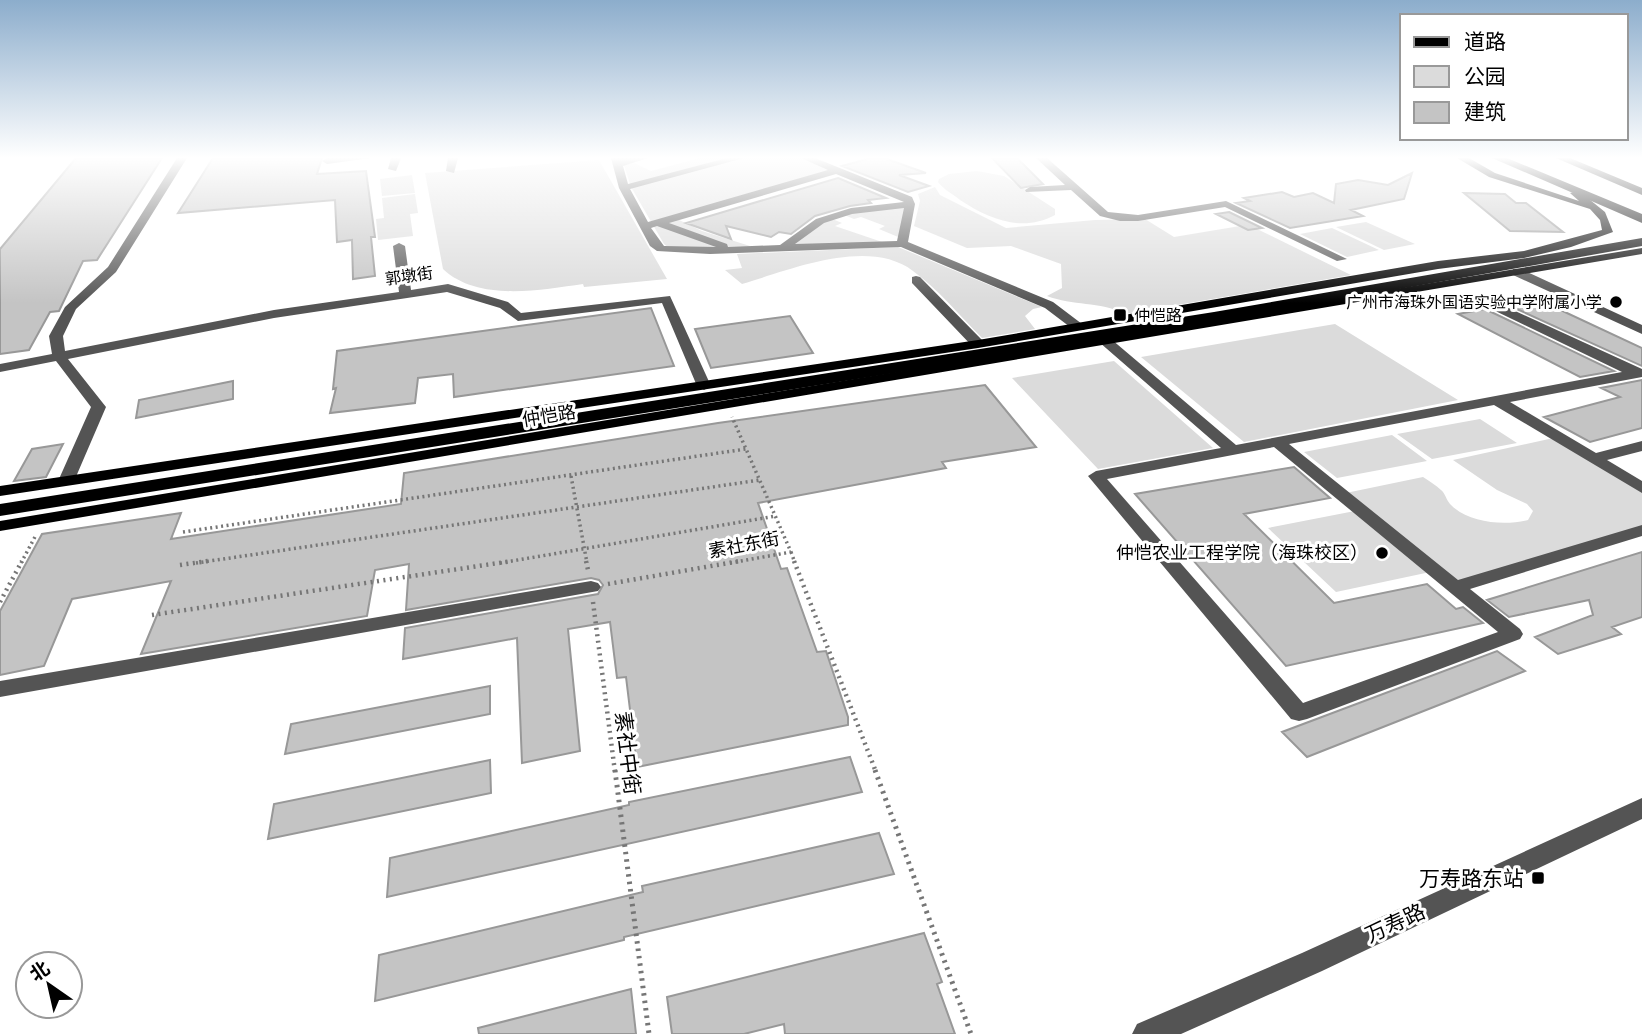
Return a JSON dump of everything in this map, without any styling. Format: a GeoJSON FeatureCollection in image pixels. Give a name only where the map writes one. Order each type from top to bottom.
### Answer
{"type":"FeatureCollection","features":[{"type":"Feature","properties":{"kind":"highway"},"geometry":{"type":"LineString","coordinates":[[1609,206],[1642,219]]}},
{"type":"Feature","properties":{"kind":"highway"},"geometry":{"type":"LineString","coordinates":[[0,510],[1519,268],[1642,242]]}},
{"type":"Feature","properties":{"kind":"highway"},"geometry":{"type":"LineString","coordinates":[[1214,317],[1484,261]]}},
{"type":"Feature","properties":{"kind":"highway"},"geometry":{"type":"LineString","coordinates":[[0,500],[131,481],[308,461]]}},
{"type":"Feature","properties":{"kind":"main road"},"geometry":{"type":"LineString","coordinates":[[1581,206],[1602,215]]}},
{"type":"Feature","properties":{"kind":"main road"},"geometry":{"type":"LineString","coordinates":[[1592,206],[1602,215]]}},
{"type":"Feature","properties":{"kind":"main road"},"geometry":{"type":"LineString","coordinates":[[1601,206],[1624,212]]}},
{"type":"Feature","properties":{"kind":"main road","name":"仲恺路"},"geometry":{"type":"LineString","coordinates":[[0,491],[978,344],[1367,276],[1484,261],[1587,240],[1608,232],[1609,224],[1602,215]]}},
{"type":"Feature","properties":{"kind":"main road","name":"仲恺路"},"geometry":{"type":"LineString","coordinates":[[0,526],[1106,342],[1519,268],[1642,251]]}},
{"type":"Feature","properties":{"kind":"street"},"geometry":{"type":"LineString","coordinates":[[67,479],[99,407],[59,356],[56,336],[71,307],[112,269],[152,206]]}},
{"type":"Feature","properties":{"kind":"street"},"geometry":{"type":"LineString","coordinates":[[638,206],[651,224],[656,246],[661,249],[735,250],[902,243],[1049,305],[1080,327]]}},
{"type":"Feature","properties":{"kind":"street"},"geometry":{"type":"LineString","coordinates":[[651,224],[712,206]]}},
{"type":"Feature","properties":{"kind":"street"},"geometry":{"type":"LineString","coordinates":[[783,248],[820,221],[851,211],[891,206]]}},
{"type":"Feature","properties":{"kind":"street"},"geometry":{"type":"LineString","coordinates":[[902,243],[910,206]]}},
{"type":"Feature","properties":{"kind":"street"},"geometry":{"type":"LineString","coordinates":[[1095,206],[1104,214],[1120,218],[1138,218],[1212,206]]}},
{"type":"Feature","properties":{"kind":"street"},"geometry":{"type":"LineString","coordinates":[[1231,206],[1341,259]]}},
{"type":"Feature","properties":{"kind":"street"},"geometry":{"type":"LineString","coordinates":[[651,224],[735,250]]}},
{"type":"Feature","properties":{"kind":"street"},"geometry":{"type":"LineString","coordinates":[[399,246],[406,295]]}},
{"type":"Feature","properties":{"kind":"street"},"geometry":{"type":"LineString","coordinates":[[1519,268],[1642,330]]}},
{"type":"Feature","properties":{"kind":"street"},"geometry":{"type":"LineString","coordinates":[[916,280],[978,344]]}},
{"type":"Feature","properties":{"kind":"street","name":"郭墩街"},"geometry":{"type":"LineString","coordinates":[[0,368],[274,314],[448,288],[504,304],[518,317],[666,299],[704,386]]}},
{"type":"Feature","properties":{"kind":"street"},"geometry":{"type":"LineString","coordinates":[[1489,303],[1640,374]]}},
{"type":"Feature","properties":{"kind":"street"},"geometry":{"type":"LineString","coordinates":[[1106,342],[1233,450]]}},
{"type":"Feature","properties":{"kind":"street"},"geometry":{"type":"LineString","coordinates":[[1277,442],[1513,634],[1299,713],[1097,476],[1233,450],[1640,374]]}},
{"type":"Feature","properties":{"kind":"street"},"geometry":{"type":"LineString","coordinates":[[1497,401],[1642,488]]}},
{"type":"Feature","properties":{"kind":"street"},"geometry":{"type":"LineString","coordinates":[[1593,459],[1642,446]]}},
{"type":"Feature","properties":{"kind":"street"},"geometry":{"type":"LineString","coordinates":[[1455,587],[1642,530]]}},
{"type":"Feature","properties":{"kind":"street"},"geometry":{"type":"LineString","coordinates":[[0,689],[591,587]]}},
{"type":"Feature","properties":{"kind":"street","name":"万寿路"},"geometry":{"type":"LineString","coordinates":[[1147,1034],[1312,962],[1642,808]]}},
{"type":"Feature","properties":{"kind":"path","name":"素社东街"},"geometry":{"type":"LineString","coordinates":[[591,587],[790,552],[727,406]]}},
{"type":"Feature","properties":{"kind":"path"},"geometry":{"type":"LineString","coordinates":[[183,532],[746,449]]}},
{"type":"Feature","properties":{"kind":"path","name":"素社中街"},"geometry":{"type":"LineString","coordinates":[[571,476],[591,587],[649,1034]]}},
{"type":"Feature","properties":{"kind":"path"},"geometry":{"type":"LineString","coordinates":[[180,565],[760,480]]}},
{"type":"Feature","properties":{"kind":"path"},"geometry":{"type":"LineString","coordinates":[[152,615],[584,550],[776,516]]}},
{"type":"Feature","properties":{"kind":"path"},"geometry":{"type":"LineString","coordinates":[[0,602],[32,543]]}},
{"type":"Feature","properties":{"kind":"path"},"geometry":{"type":"LineString","coordinates":[[790,552],[859,726],[971,1034]]}},
{"type":"Feature","properties":{"kind":"green space"},"geometry":{"type":"Polygon","coordinates":[[[383,206],[417,206],[418,213],[410,214],[413,236],[378,240],[376,219],[384,218],[383,206]]]}},
{"type":"Feature","properties":{"kind":"green space"},"geometry":{"type":"Polygon","coordinates":[[[431,206],[625,206],[667,279],[510,291],[474,286],[443,269],[431,206]]]}},
{"type":"Feature","properties":{"kind":"green space"},"geometry":{"type":"Polygon","coordinates":[[[642,206],[715,206],[675,218],[702,231],[750,246],[669,248],[642,206]]]}},
{"type":"Feature","properties":{"kind":"green space"},"geometry":{"type":"Polygon","coordinates":[[[910,206],[903,239],[879,229],[885,226],[861,217],[854,219],[842,214],[910,206]]]}},
{"type":"Feature","properties":{"kind":"green space"},"geometry":{"type":"Polygon","coordinates":[[[919,206],[963,206],[1006,228],[1095,220],[1145,219],[1174,237],[1240,226],[1248,230],[1257,229],[1351,275],[1125,314],[1106,307],[1047,296],[1062,288],[1061,264],[1011,246],[967,248],[914,226],[919,206]]]}},
{"type":"Feature","properties":{"kind":"green space"},"geometry":{"type":"Polygon","coordinates":[[[1051,206],[1055,209],[1055,215],[1030,223],[1018,223],[994,218],[971,207],[1051,206]]]}},
{"type":"Feature","properties":{"kind":"green space"},"geometry":{"type":"Polygon","coordinates":[[[830,218],[842,223],[835,226],[888,244],[783,248],[830,218]]]}},
{"type":"Feature","properties":{"kind":"green space"},"geometry":{"type":"Polygon","coordinates":[[[1366,222],[1415,244],[1384,250],[1336,227],[1366,222]]]}},
{"type":"Feature","properties":{"kind":"green space"},"geometry":{"type":"Polygon","coordinates":[[[1332,228],[1379,250],[1347,257],[1300,234],[1332,228]]]}},
{"type":"Feature","properties":{"kind":"green space"},"geometry":{"type":"Polygon","coordinates":[[[898,247],[1042,307],[1033,309],[1025,316],[1035,329],[982,338],[940,294],[913,271],[895,261],[874,257],[852,256],[829,260],[742,284],[725,270],[742,268],[737,254],[898,247]]]}},
{"type":"Feature","properties":{"kind":"green space"},"geometry":{"type":"Polygon","coordinates":[[[1335,324],[1458,400],[1244,442],[1141,357],[1335,324]]]}},
{"type":"Feature","properties":{"kind":"green space"},"geometry":{"type":"Polygon","coordinates":[[[1114,361],[1213,448],[1098,469],[1012,378],[1114,361]]]}},
{"type":"Feature","properties":{"kind":"green space"},"geometry":{"type":"Polygon","coordinates":[[[1480,419],[1517,443],[1432,459],[1397,434],[1480,419]]]}},
{"type":"Feature","properties":{"kind":"green space"},"geometry":{"type":"Polygon","coordinates":[[[1392,435],[1427,461],[1337,478],[1304,452],[1392,435]]]}},
{"type":"Feature","properties":{"kind":"green space"},"geometry":{"type":"Polygon","coordinates":[[[1558,437],[1642,488],[1642,530],[1455,587],[1435,571],[1336,592],[1268,528],[1360,510],[1341,494],[1423,477],[1442,491],[1450,504],[1466,515],[1498,523],[1528,520],[1533,511],[1527,504],[1497,490],[1453,460],[1558,437]]]}},
{"type":"Feature","properties":{"kind":"building"},"geometry":{"type":"Polygon","coordinates":[[[36,206],[131,206],[97,260],[83,261],[59,311],[50,312],[29,350],[0,354],[0,249],[36,206]]]}},
{"type":"Feature","properties":{"kind":"building"},"geometry":{"type":"Polygon","coordinates":[[[182,206],[259,206],[178,213],[182,206]]]}},
{"type":"Feature","properties":{"kind":"building"},"geometry":{"type":"Polygon","coordinates":[[[335,206],[371,206],[375,237],[371,237],[375,276],[353,279],[352,240],[337,242],[335,206]]]}},
{"type":"Feature","properties":{"kind":"building"},"geometry":{"type":"Polygon","coordinates":[[[743,206],[849,206],[815,216],[791,234],[779,232],[771,237],[726,226],[731,239],[686,223],[743,206]]]}},
{"type":"Feature","properties":{"kind":"building"},"geometry":{"type":"Polygon","coordinates":[[[1243,206],[1369,206],[1351,210],[1363,216],[1290,228],[1243,206]]]}},
{"type":"Feature","properties":{"kind":"building"},"geometry":{"type":"Polygon","coordinates":[[[1480,206],[1530,206],[1563,232],[1510,231],[1480,206]]]}},
{"type":"Feature","properties":{"kind":"building"},"geometry":{"type":"Polygon","coordinates":[[[1229,212],[1262,228],[1248,230],[1216,214],[1229,212]]]}},
{"type":"Feature","properties":{"kind":"building"},"geometry":{"type":"Polygon","coordinates":[[[1537,299],[1642,348],[1642,366],[1508,305],[1537,299]]]}},
{"type":"Feature","properties":{"kind":"building"},"geometry":{"type":"Polygon","coordinates":[[[651,308],[674,366],[454,397],[453,374],[418,378],[415,403],[330,413],[336,388],[333,389],[337,351],[651,308]]]}},
{"type":"Feature","properties":{"kind":"building"},"geometry":{"type":"Polygon","coordinates":[[[1485,309],[1614,371],[1580,377],[1458,314],[1485,309]]]}},
{"type":"Feature","properties":{"kind":"building"},"geometry":{"type":"Polygon","coordinates":[[[790,316],[813,353],[711,368],[695,329],[790,316]]]}},
{"type":"Feature","properties":{"kind":"building"},"geometry":{"type":"Polygon","coordinates":[[[1642,380],[1642,428],[1590,442],[1544,417],[1620,397],[1601,388],[1642,380]]]}},
{"type":"Feature","properties":{"kind":"building"},"geometry":{"type":"Polygon","coordinates":[[[233,381],[233,399],[136,418],[139,400],[233,381]]]}},
{"type":"Feature","properties":{"kind":"building"},"geometry":{"type":"Polygon","coordinates":[[[985,385],[1036,447],[942,462],[946,468],[758,503],[781,569],[787,568],[817,652],[826,651],[848,717],[848,725],[637,767],[626,677],[617,678],[610,622],[568,629],[580,751],[522,763],[517,638],[403,659],[405,628],[598,594],[603,585],[599,580],[591,578],[406,610],[409,564],[375,570],[367,616],[141,654],[171,581],[72,599],[44,666],[0,675],[0,611],[42,534],[181,513],[171,539],[401,504],[404,473],[718,423],[985,385]]]}},
{"type":"Feature","properties":{"kind":"building"},"geometry":{"type":"Polygon","coordinates":[[[63,444],[46,477],[14,481],[32,449],[63,444]]]}},
{"type":"Feature","properties":{"kind":"building"},"geometry":{"type":"Polygon","coordinates":[[[1294,467],[1330,498],[1244,514],[1334,603],[1427,584],[1456,609],[1463,607],[1483,623],[1286,666],[1135,494],[1294,467]]]}},
{"type":"Feature","properties":{"kind":"building"},"geometry":{"type":"Polygon","coordinates":[[[1642,552],[1642,617],[1612,627],[1621,634],[1558,654],[1535,637],[1593,615],[1589,600],[1509,617],[1487,600],[1642,552]]]}},
{"type":"Feature","properties":{"kind":"building"},"geometry":{"type":"Polygon","coordinates":[[[1497,651],[1525,671],[1307,757],[1282,732],[1497,651]]]}},
{"type":"Feature","properties":{"kind":"building"},"geometry":{"type":"Polygon","coordinates":[[[490,686],[490,714],[285,754],[291,724],[490,686]]]}},
{"type":"Feature","properties":{"kind":"building"},"geometry":{"type":"Polygon","coordinates":[[[850,757],[862,792],[387,897],[390,858],[629,805],[629,802],[850,757]]]}},
{"type":"Feature","properties":{"kind":"building"},"geometry":{"type":"Polygon","coordinates":[[[490,760],[491,793],[268,839],[274,804],[490,760]]]}},
{"type":"Feature","properties":{"kind":"building"},"geometry":{"type":"Polygon","coordinates":[[[879,833],[894,874],[624,937],[624,940],[375,1001],[379,955],[643,892],[642,886],[879,833]]]}},
{"type":"Feature","properties":{"kind":"building"},"geometry":{"type":"Polygon","coordinates":[[[924,933],[942,982],[937,984],[955,1034],[785,1034],[784,1024],[744,1034],[672,1034],[667,997],[924,933]]]}},
{"type":"Feature","properties":{"kind":"building"},"geometry":{"type":"Polygon","coordinates":[[[631,989],[636,1034],[479,1034],[478,1028],[631,989]]]}},
{"type":"Feature","properties":{"kind":"place","name":"广州市海珠外国语实验中学附属小学"},"geometry":{"type":"Point","coordinates":[1616,302]}},
{"type":"Feature","properties":{"kind":"place","name":"仲恺路"},"geometry":{"type":"Point","coordinates":[1120,315]}},
{"type":"Feature","properties":{"kind":"place","name":"仲恺农业工程学院（海珠校区）"},"geometry":{"type":"Point","coordinates":[1382,553]}},
{"type":"Feature","properties":{"kind":"place","name":"万寿路东站"},"geometry":{"type":"Point","coordinates":[1538,878]}}]}
